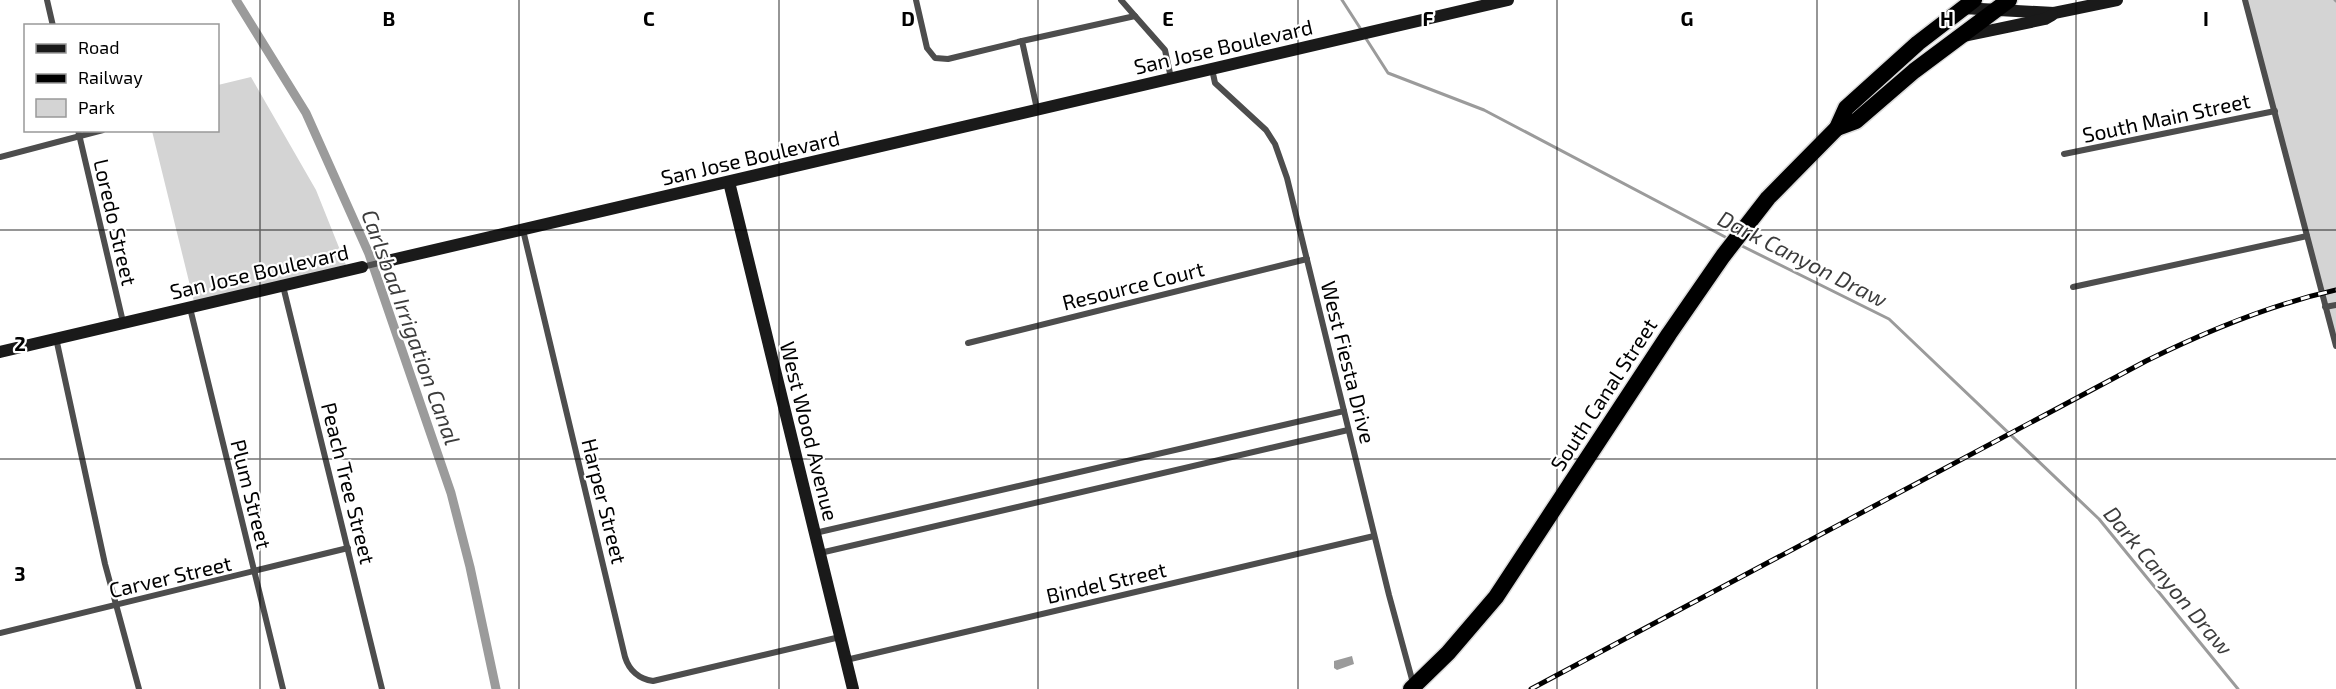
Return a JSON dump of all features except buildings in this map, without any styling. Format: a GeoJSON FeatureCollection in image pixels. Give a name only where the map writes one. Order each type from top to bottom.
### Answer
{"type":"FeatureCollection","features":[{"type":"Feature","properties":{"kind":"highway","name":"South Canal Street"},"geometry":{"type":"LineString","coordinates":[[1414,688],[1461,640],[1496,597],[1669,334],[1744,228],[1793,171],[1837,128],[1846,108],[1918,43],[1969,4]]}},
{"type":"Feature","properties":{"kind":"highway","name":"South Canal Street"},"geometry":{"type":"LineString","coordinates":[[1837,128],[1856,121],[2003,4]]}},
{"type":"Feature","properties":{"kind":"street"},"geometry":{"type":"LineString","coordinates":[[47,0],[53,24]]}},
{"type":"Feature","properties":{"kind":"street"},"geometry":{"type":"LineString","coordinates":[[916,0],[927,48],[935,58],[948,59],[1136,16]]}},
{"type":"Feature","properties":{"kind":"street"},"geometry":{"type":"LineString","coordinates":[[1121,0],[1165,50],[1171,78]]}},
{"type":"Feature","properties":{"kind":"street","name":"San Jose Boulevard"},"geometry":{"type":"LineString","coordinates":[[0,352],[1508,0]]}},
{"type":"Feature","properties":{"kind":"street"},"geometry":{"type":"LineString","coordinates":[[1960,36],[2045,19],[2054,13],[2115,0]]}},
{"type":"Feature","properties":{"kind":"street"},"geometry":{"type":"LineString","coordinates":[[2245,0],[2336,346]]}},
{"type":"Feature","properties":{"kind":"street"},"geometry":{"type":"LineString","coordinates":[[1969,4],[2003,4],[2054,13]]}},
{"type":"Feature","properties":{"kind":"street"},"geometry":{"type":"LineString","coordinates":[[1022,41],[1038,110]]}},
{"type":"Feature","properties":{"kind":"street","name":"West Fiesta Drive"},"geometry":{"type":"LineString","coordinates":[[1212,69],[1215,83],[1252,116],[1275,144],[1287,178],[1374,536],[1414,688]]}},
{"type":"Feature","properties":{"kind":"street","name":"South Main Street"},"geometry":{"type":"LineString","coordinates":[[2064,154],[2275,111]]}},
{"type":"Feature","properties":{"kind":"street"},"geometry":{"type":"LineString","coordinates":[[0,157],[79,133]]}},
{"type":"Feature","properties":{"kind":"street","name":"Loredo Street"},"geometry":{"type":"LineString","coordinates":[[79,133],[123,322]]}},
{"type":"Feature","properties":{"kind":"street","name":"West Wood Avenue"},"geometry":{"type":"LineString","coordinates":[[729,182],[853,689]]}},
{"type":"Feature","properties":{"kind":"street","name":"Harper Street"},"geometry":{"type":"LineString","coordinates":[[523,230],[627,664],[641,678],[653,681],[841,637]]}},
{"type":"Feature","properties":{"kind":"street"},"geometry":{"type":"LineString","coordinates":[[2073,287],[2307,236]]}},
{"type":"Feature","properties":{"kind":"street","name":"Resource Court"},"geometry":{"type":"LineString","coordinates":[[968,343],[1307,259]]}},
{"type":"Feature","properties":{"kind":"street","name":"Peach Tree Street"},"geometry":{"type":"LineString","coordinates":[[284,286],[382,689]]}},
{"type":"Feature","properties":{"kind":"street"},"geometry":{"type":"LineString","coordinates":[[2325,307],[2336,304]]}},
{"type":"Feature","properties":{"kind":"street","name":"Plum Street"},"geometry":{"type":"LineString","coordinates":[[190,307],[283,689]]}},
{"type":"Feature","properties":{"kind":"street"},"geometry":{"type":"LineString","coordinates":[[56,338],[116,606],[139,689]]}},
{"type":"Feature","properties":{"kind":"street"},"geometry":{"type":"LineString","coordinates":[[815,533],[1344,411]]}},
{"type":"Feature","properties":{"kind":"street"},"geometry":{"type":"LineString","coordinates":[[820,553],[1348,430]]}},
{"type":"Feature","properties":{"kind":"street","name":"Bindel Street"},"geometry":{"type":"LineString","coordinates":[[846,660],[1374,536]]}},
{"type":"Feature","properties":{"kind":"street","name":"Carver Street"},"geometry":{"type":"LineString","coordinates":[[0,633],[254,573],[348,548]]}},
{"type":"Feature","properties":{"kind":"green space"},"geometry":{"type":"Polygon","coordinates":[[[2246,0],[2336,0],[2336,346],[2246,0]]]}},
{"type":"Feature","properties":{"kind":"green space"},"geometry":{"type":"Polygon","coordinates":[[[251,77],[316,190],[348,270],[195,306],[152,132],[219,132],[219,85],[251,77]]]}},
{"type":"Feature","properties":{"kind":"shaded area"},"geometry":{"type":"Polygon","coordinates":[[[1352,656],[1354,664],[1337,670],[1334,668],[1334,661],[1352,656]]]}},
{"type":"Feature","properties":{"kind":"waterway","name":"Carlsbad Irrigation Canal"},"geometry":{"type":"LineString","coordinates":[[236,0],[306,113],[369,254],[451,493],[470,567],[496,689]]}},
{"type":"Feature","properties":{"kind":"waterway","name":"Dark Canyon Draw"},"geometry":{"type":"LineString","coordinates":[[1342,0],[1362,31]]}},
{"type":"Feature","properties":{"kind":"waterway","name":"Dark Canyon Draw"},"geometry":{"type":"LineString","coordinates":[[1365,37],[1388,73],[1484,110],[1729,239]]}},
{"type":"Feature","properties":{"kind":"waterway","name":"Dark Canyon Draw"},"geometry":{"type":"LineString","coordinates":[[1740,245],[1889,319],[2099,519],[2238,689]]}},
{"type":"Feature","properties":{"kind":"railway"},"geometry":{"type":"LineString","coordinates":[[1531,689],[2146,361],[2239,320],[2287,303],[2336,290]]}}]}
